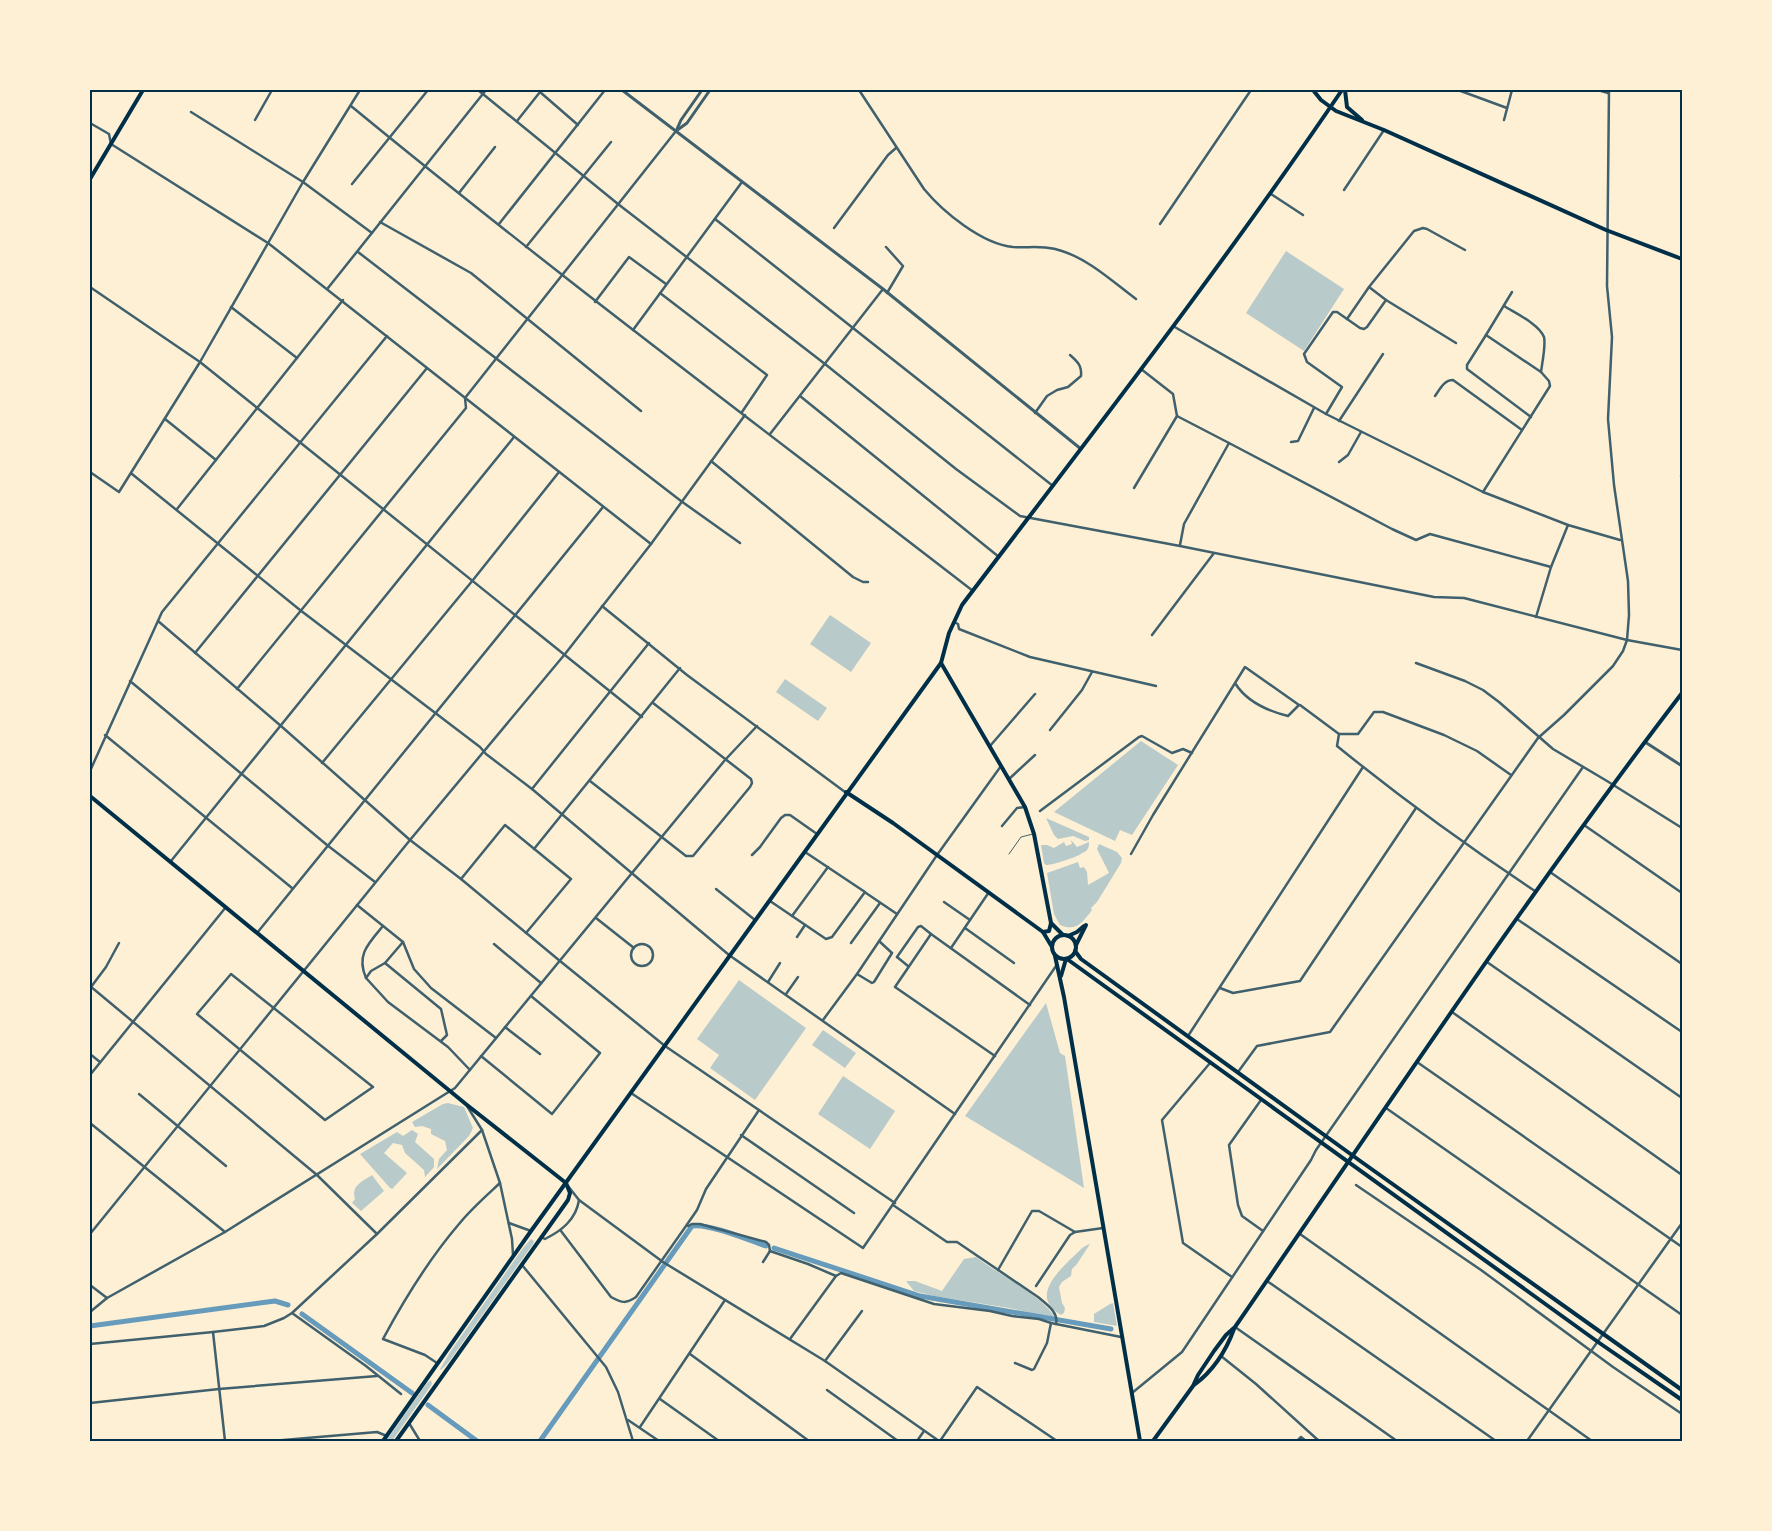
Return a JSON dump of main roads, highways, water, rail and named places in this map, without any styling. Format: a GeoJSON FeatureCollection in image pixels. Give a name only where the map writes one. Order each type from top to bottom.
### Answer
{"type":"FeatureCollection","features":[{"type":"Feature","properties":{"kind":"main road"},"geometry":{"type":"LineString","coordinates":[[90,179],[143,90]]}},
{"type":"Feature","properties":{"kind":"main road"},"geometry":{"type":"LineString","coordinates":[[1314,90],[1316,96],[1336,111],[1384,130],[1606,230],[1682,259]]}},
{"type":"Feature","properties":{"kind":"main road"},"geometry":{"type":"LineString","coordinates":[[383,1441],[531,1230],[941,663],[953,621],[973,591],[1173,326],[1344,90]]}},
{"type":"Feature","properties":{"kind":"main road"},"geometry":{"type":"LineString","coordinates":[[1344,90],[1347,107],[1366,123]]}},
{"type":"Feature","properties":{"kind":"main road"},"geometry":{"type":"LineString","coordinates":[[941,663],[1025,807],[1034,834],[1051,923],[1049,931],[1043,932]]}},
{"type":"Feature","properties":{"kind":"main road"},"geometry":{"type":"LineString","coordinates":[[1193,1386],[1202,1379],[1221,1356],[1235,1327],[1417,1062],[1550,872],[1682,693]]}},
{"type":"Feature","properties":{"kind":"main road"},"geometry":{"type":"LineString","coordinates":[[846,792],[1043,932],[1052,947],[1061,981],[1140,1441]]}},
{"type":"Feature","properties":{"kind":"main road"},"geometry":{"type":"LineString","coordinates":[[90,796],[467,1105],[566,1183],[570,1193],[568,1200],[396,1441]]}},
{"type":"Feature","properties":{"kind":"main road"},"geometry":{"type":"LineString","coordinates":[[1051,923],[1073,939],[1076,945]]}},
{"type":"Feature","properties":{"kind":"main road"},"geometry":{"type":"LineString","coordinates":[[1052,947],[1055,939],[1077,932],[1086,925],[1075,951],[1067,959],[1061,981]]}},
{"type":"Feature","properties":{"kind":"main road"},"geometry":{"type":"LineString","coordinates":[[1075,951],[1081,959],[1682,1390]]}},
{"type":"Feature","properties":{"kind":"main road"},"geometry":{"type":"LineString","coordinates":[[1055,956],[1067,959],[1349,1161],[1358,1170],[1682,1400]]}},
{"type":"Feature","properties":{"kind":"main road"},"geometry":{"type":"LineString","coordinates":[[531,1230],[541,1237]]}},
{"type":"Feature","properties":{"kind":"main road"},"geometry":{"type":"LineString","coordinates":[[1154,1441],[1193,1386],[1214,1351],[1226,1335],[1235,1327]]}},
{"type":"Feature","properties":{"kind":"waterway"},"geometry":{"type":"LineString","coordinates":[[540,1441],[692,1226],[718,1229],[766,1246]]}},
{"type":"Feature","properties":{"kind":"waterway"},"geometry":{"type":"LineString","coordinates":[[774,1248],[920,1296],[1111,1329]]}},
{"type":"Feature","properties":{"kind":"waterway"},"geometry":{"type":"LineString","coordinates":[[90,1326],[275,1301],[288,1305]]}},
{"type":"Feature","properties":{"kind":"waterway"},"geometry":{"type":"LineString","coordinates":[[302,1314],[412,1393]]}},
{"type":"Feature","properties":{"kind":"waterway"},"geometry":{"type":"LineString","coordinates":[[428,1405],[477,1441]]}}]}
